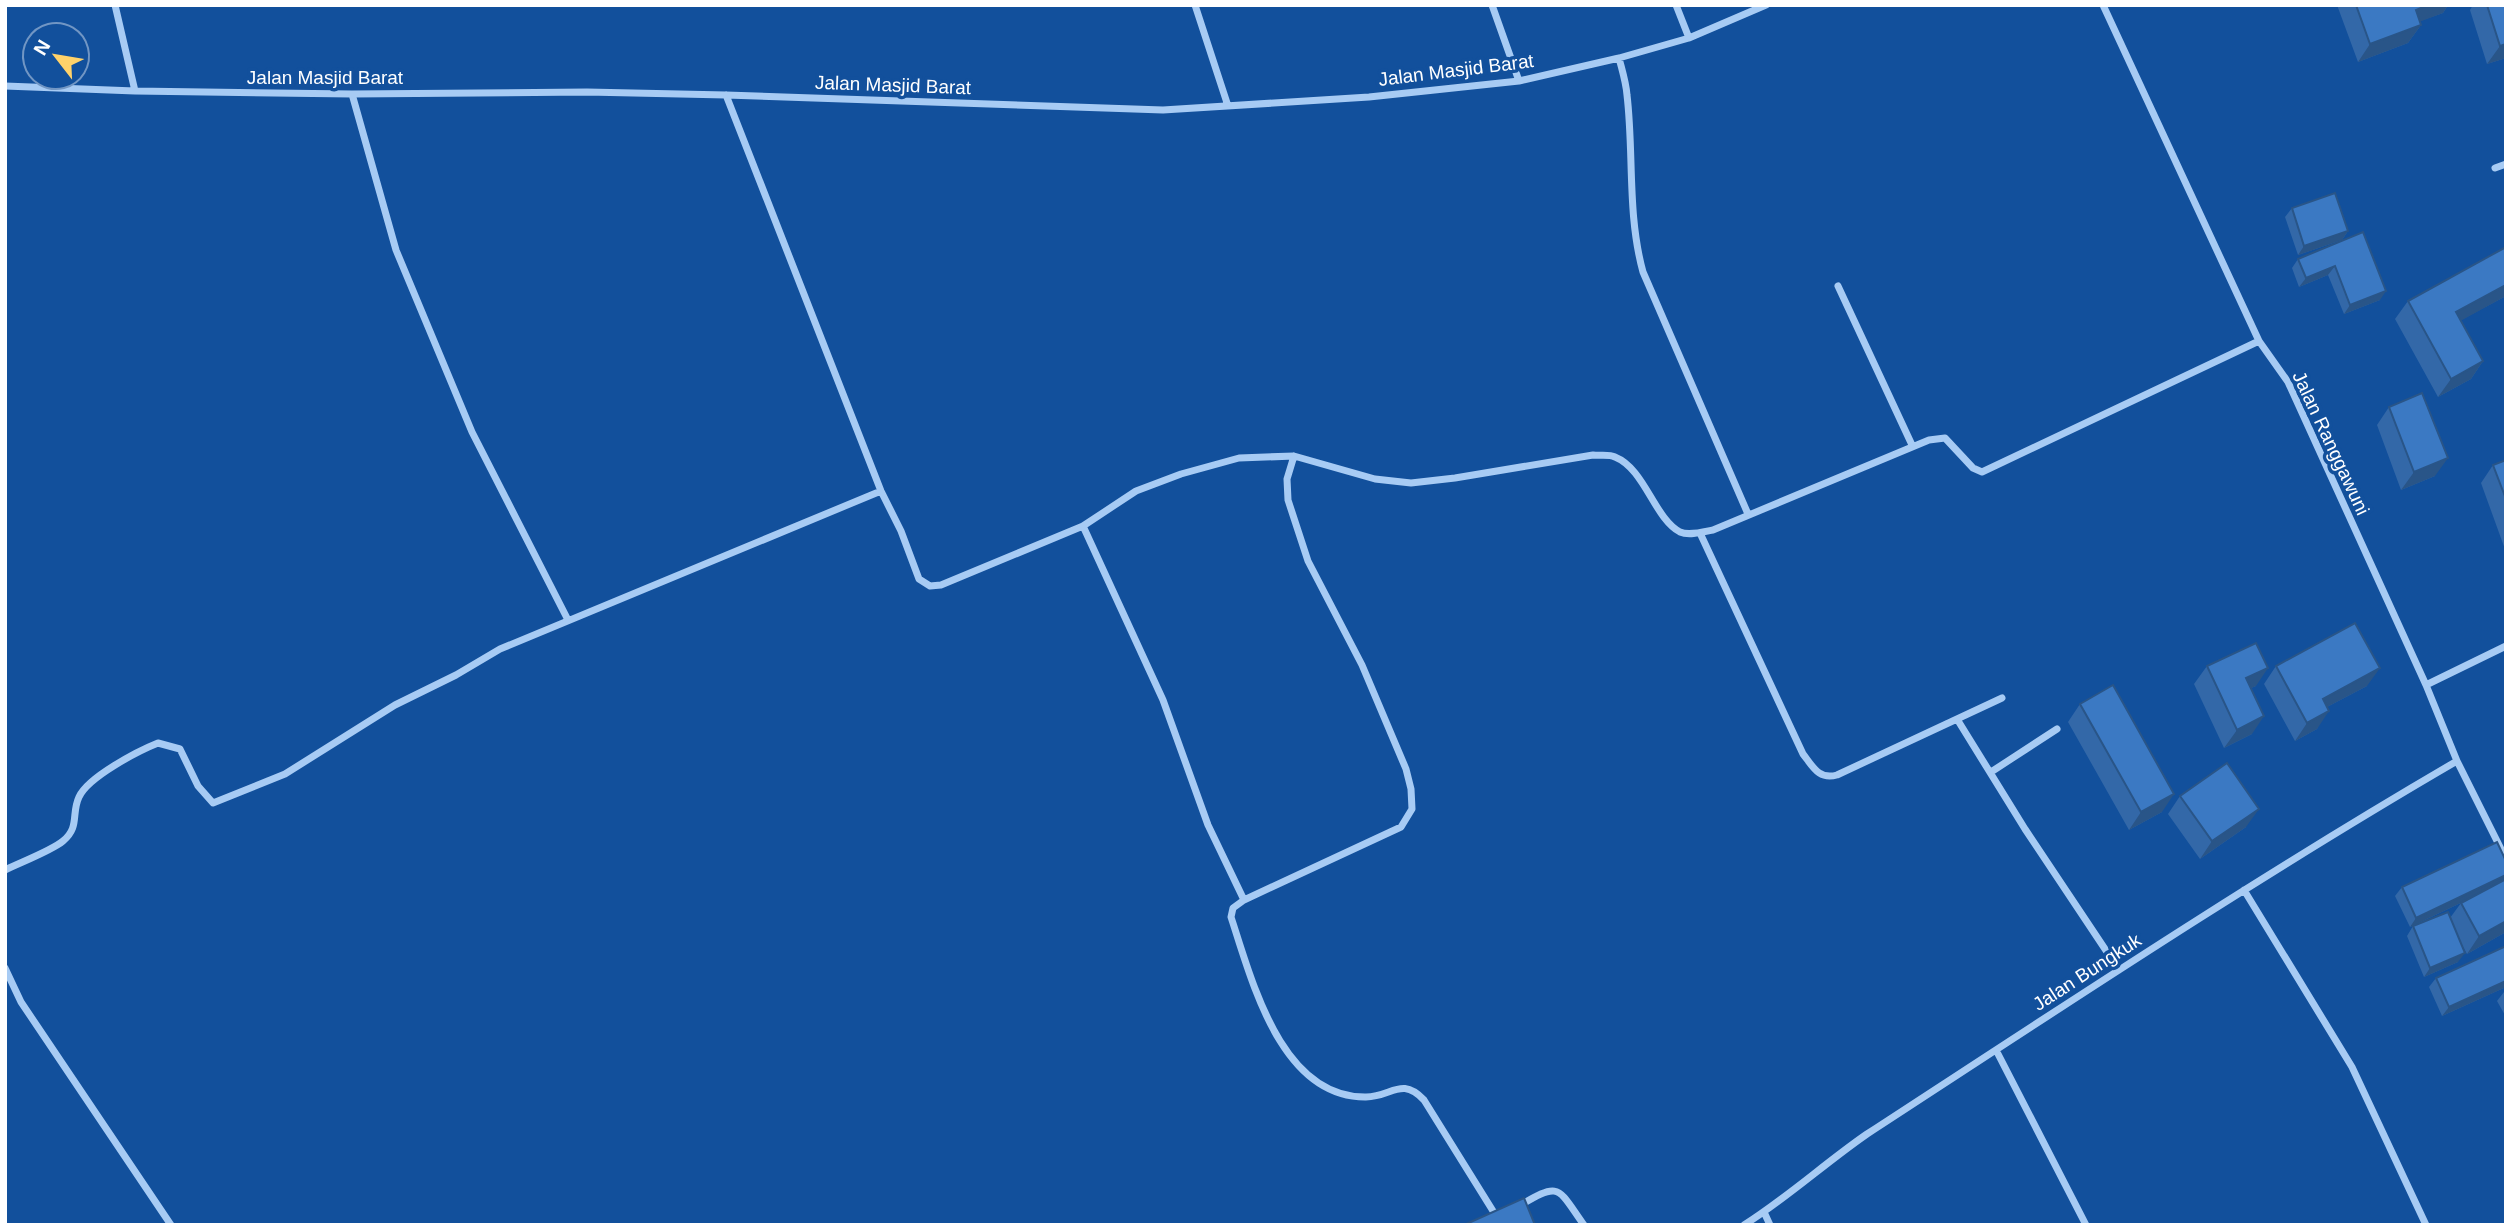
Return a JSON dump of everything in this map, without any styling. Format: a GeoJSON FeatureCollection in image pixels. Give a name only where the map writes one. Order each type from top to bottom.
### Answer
{"type":"FeatureCollection","features":[{"type":"Feature","properties":{"kind":"street"},"geometry":{"type":"LineString","coordinates":[[115,5],[135,91]]}},
{"type":"Feature","properties":{"kind":"street"},"geometry":{"type":"LineString","coordinates":[[1195,5],[1228,106]]}},
{"type":"Feature","properties":{"kind":"street"},"geometry":{"type":"LineString","coordinates":[[1492,5],[1519,81]]}},
{"type":"Feature","properties":{"kind":"street"},"geometry":{"type":"LineString","coordinates":[[1676,5],[1689,38]]}},
{"type":"Feature","properties":{"kind":"street","name":"Jalan Masjid Barat"},"geometry":{"type":"LineString","coordinates":[[5,86],[352,94],[587,92],[1163,110],[1369,97],[1519,81],[1619,58],[1689,38],[1766,5]]}},
{"type":"Feature","properties":{"kind":"street","name":"Jalan Ranggawuni"},"geometry":{"type":"LineString","coordinates":[[2103,5],[2259,341],[2288,382],[2426,685],[2457,761],[2506,859]]}},
{"type":"Feature","properties":{"kind":"street"},"geometry":{"type":"LineString","coordinates":[[1619,58],[1627,92],[1631,195],[1643,272],[1748,514]]}},
{"type":"Feature","properties":{"kind":"street"},"geometry":{"type":"LineString","coordinates":[[352,94],[396,250],[472,432],[568,620]]}},
{"type":"Feature","properties":{"kind":"street"},"geometry":{"type":"LineString","coordinates":[[726,95],[881,491],[901,531],[919,579],[930,586],[941,585],[1083,526],[1136,491],[1181,474],[1239,458],[1294,456],[1375,479],[1411,482],[1455,478],[1593,455],[1614,456],[1629,465],[1670,523],[1682,533],[1700,533],[1912,445],[1945,438],[1973,468],[1982,472],[2259,341]]}},
{"type":"Feature","properties":{"kind":"street"},"geometry":{"type":"LineString","coordinates":[[2495,168],[2506,164]]}},
{"type":"Feature","properties":{"kind":"street"},"geometry":{"type":"LineString","coordinates":[[1838,286],[1912,445]]}},
{"type":"Feature","properties":{"kind":"street"},"geometry":{"type":"LineString","coordinates":[[1294,456],[1287,480],[1288,500],[1308,561],[1362,665],[1406,769],[1412,809],[1401,827],[1244,900],[1233,908],[1230,917],[1273,1031],[1298,1067],[1327,1088],[1345,1096],[1369,1097],[1405,1087],[1413,1089],[1424,1100],[1498,1219]]}},
{"type":"Feature","properties":{"kind":"street"},"geometry":{"type":"LineString","coordinates":[[5,870],[63,841],[75,826],[80,795],[99,777],[138,751],[158,743],[180,749],[198,786],[213,803],[285,774],[395,705],[456,675],[500,649],[881,491]]}},
{"type":"Feature","properties":{"kind":"street"},"geometry":{"type":"LineString","coordinates":[[1083,526],[1163,701],[1208,825],[1244,900]]}},
{"type":"Feature","properties":{"kind":"street"},"geometry":{"type":"LineString","coordinates":[[1700,533],[1804,754],[1821,775],[1837,775],[2002,698]]}},
{"type":"Feature","properties":{"kind":"street"},"geometry":{"type":"LineString","coordinates":[[2426,685],[2506,646]]}},
{"type":"Feature","properties":{"kind":"street"},"geometry":{"type":"LineString","coordinates":[[1956,719],[2119,970]]}},
{"type":"Feature","properties":{"kind":"street"},"geometry":{"type":"LineString","coordinates":[[1991,772],[2057,729]]}},
{"type":"Feature","properties":{"kind":"street","name":"Jalan Bungkuk"},"geometry":{"type":"LineString","coordinates":[[1744,1225],[1839,1153],[1996,1049],[2244,890],[2457,761]]}},
{"type":"Feature","properties":{"kind":"street"},"geometry":{"type":"LineString","coordinates":[[2244,890],[2352,1067],[2426,1225]]}},
{"type":"Feature","properties":{"kind":"street"},"geometry":{"type":"LineString","coordinates":[[6,968],[21,1002],[171,1225]]}},
{"type":"Feature","properties":{"kind":"street"},"geometry":{"type":"LineString","coordinates":[[1996,1049],[2086,1225]]}},
{"type":"Feature","properties":{"kind":"street"},"geometry":{"type":"LineString","coordinates":[[1489,1225],[1544,1191],[1552,1189],[1562,1194],[1584,1225]]}},
{"type":"Feature","properties":{"kind":"street"},"geometry":{"type":"LineString","coordinates":[[1764,1212],[1770,1225]]}},
{"type":"Feature","properties":{"kind":"building"},"geometry":{"type":"Polygon","coordinates":[[[2356,5],[2428,5],[2416,10],[2421,25],[2370,44],[2356,5]]]}},
{"type":"Feature","properties":{"kind":"building"},"geometry":{"type":"Polygon","coordinates":[[[2487,5],[2506,5],[2506,44],[2500,46],[2487,5]]]}},
{"type":"Feature","properties":{"kind":"building"},"geometry":{"type":"Polygon","coordinates":[[[2335,193],[2348,231],[2304,246],[2292,208],[2335,193]]]}},
{"type":"Feature","properties":{"kind":"building"},"geometry":{"type":"Polygon","coordinates":[[[2363,232],[2386,291],[2350,305],[2335,266],[2306,278],[2298,259],[2363,232]]]}},
{"type":"Feature","properties":{"kind":"building"},"geometry":{"type":"Polygon","coordinates":[[[2506,247],[2506,285],[2456,312],[2483,361],[2451,379],[2408,301],[2506,247]]]}},
{"type":"Feature","properties":{"kind":"building"},"geometry":{"type":"Polygon","coordinates":[[[2422,393],[2448,458],[2414,472],[2389,407],[2422,393]]]}},
{"type":"Feature","properties":{"kind":"building"},"geometry":{"type":"Polygon","coordinates":[[[2506,460],[2506,499],[2493,465],[2506,460]]]}},
{"type":"Feature","properties":{"kind":"building"},"geometry":{"type":"Polygon","coordinates":[[[2355,623],[2380,668],[2323,699],[2329,711],[2307,723],[2276,666],[2355,623]]]}},
{"type":"Feature","properties":{"kind":"building"},"geometry":{"type":"Polygon","coordinates":[[[2256,643],[2268,668],[2246,678],[2264,716],[2237,730],[2207,666],[2256,643]]]}},
{"type":"Feature","properties":{"kind":"building"},"geometry":{"type":"Polygon","coordinates":[[[2113,685],[2174,794],[2141,812],[2080,704],[2113,685]]]}},
{"type":"Feature","properties":{"kind":"building"},"geometry":{"type":"Polygon","coordinates":[[[2227,763],[2259,809],[2212,841],[2180,796],[2227,763]]]}},
{"type":"Feature","properties":{"kind":"building"},"geometry":{"type":"Polygon","coordinates":[[[2497,842],[2506,861],[2506,875],[2416,918],[2402,887],[2497,842]]]}},
{"type":"Feature","properties":{"kind":"building"},"geometry":{"type":"Polygon","coordinates":[[[2506,879],[2506,921],[2479,936],[2461,903],[2506,879]]]}},
{"type":"Feature","properties":{"kind":"building"},"geometry":{"type":"Polygon","coordinates":[[[2448,912],[2465,953],[2430,968],[2413,926],[2448,912]]]}},
{"type":"Feature","properties":{"kind":"building"},"geometry":{"type":"Polygon","coordinates":[[[2506,946],[2506,981],[2449,1007],[2436,978],[2506,946]]]}},
{"type":"Feature","properties":{"kind":"building"},"geometry":{"type":"Polygon","coordinates":[[[1524,1198],[1535,1225],[1464,1225],[1524,1198]]]}}]}
